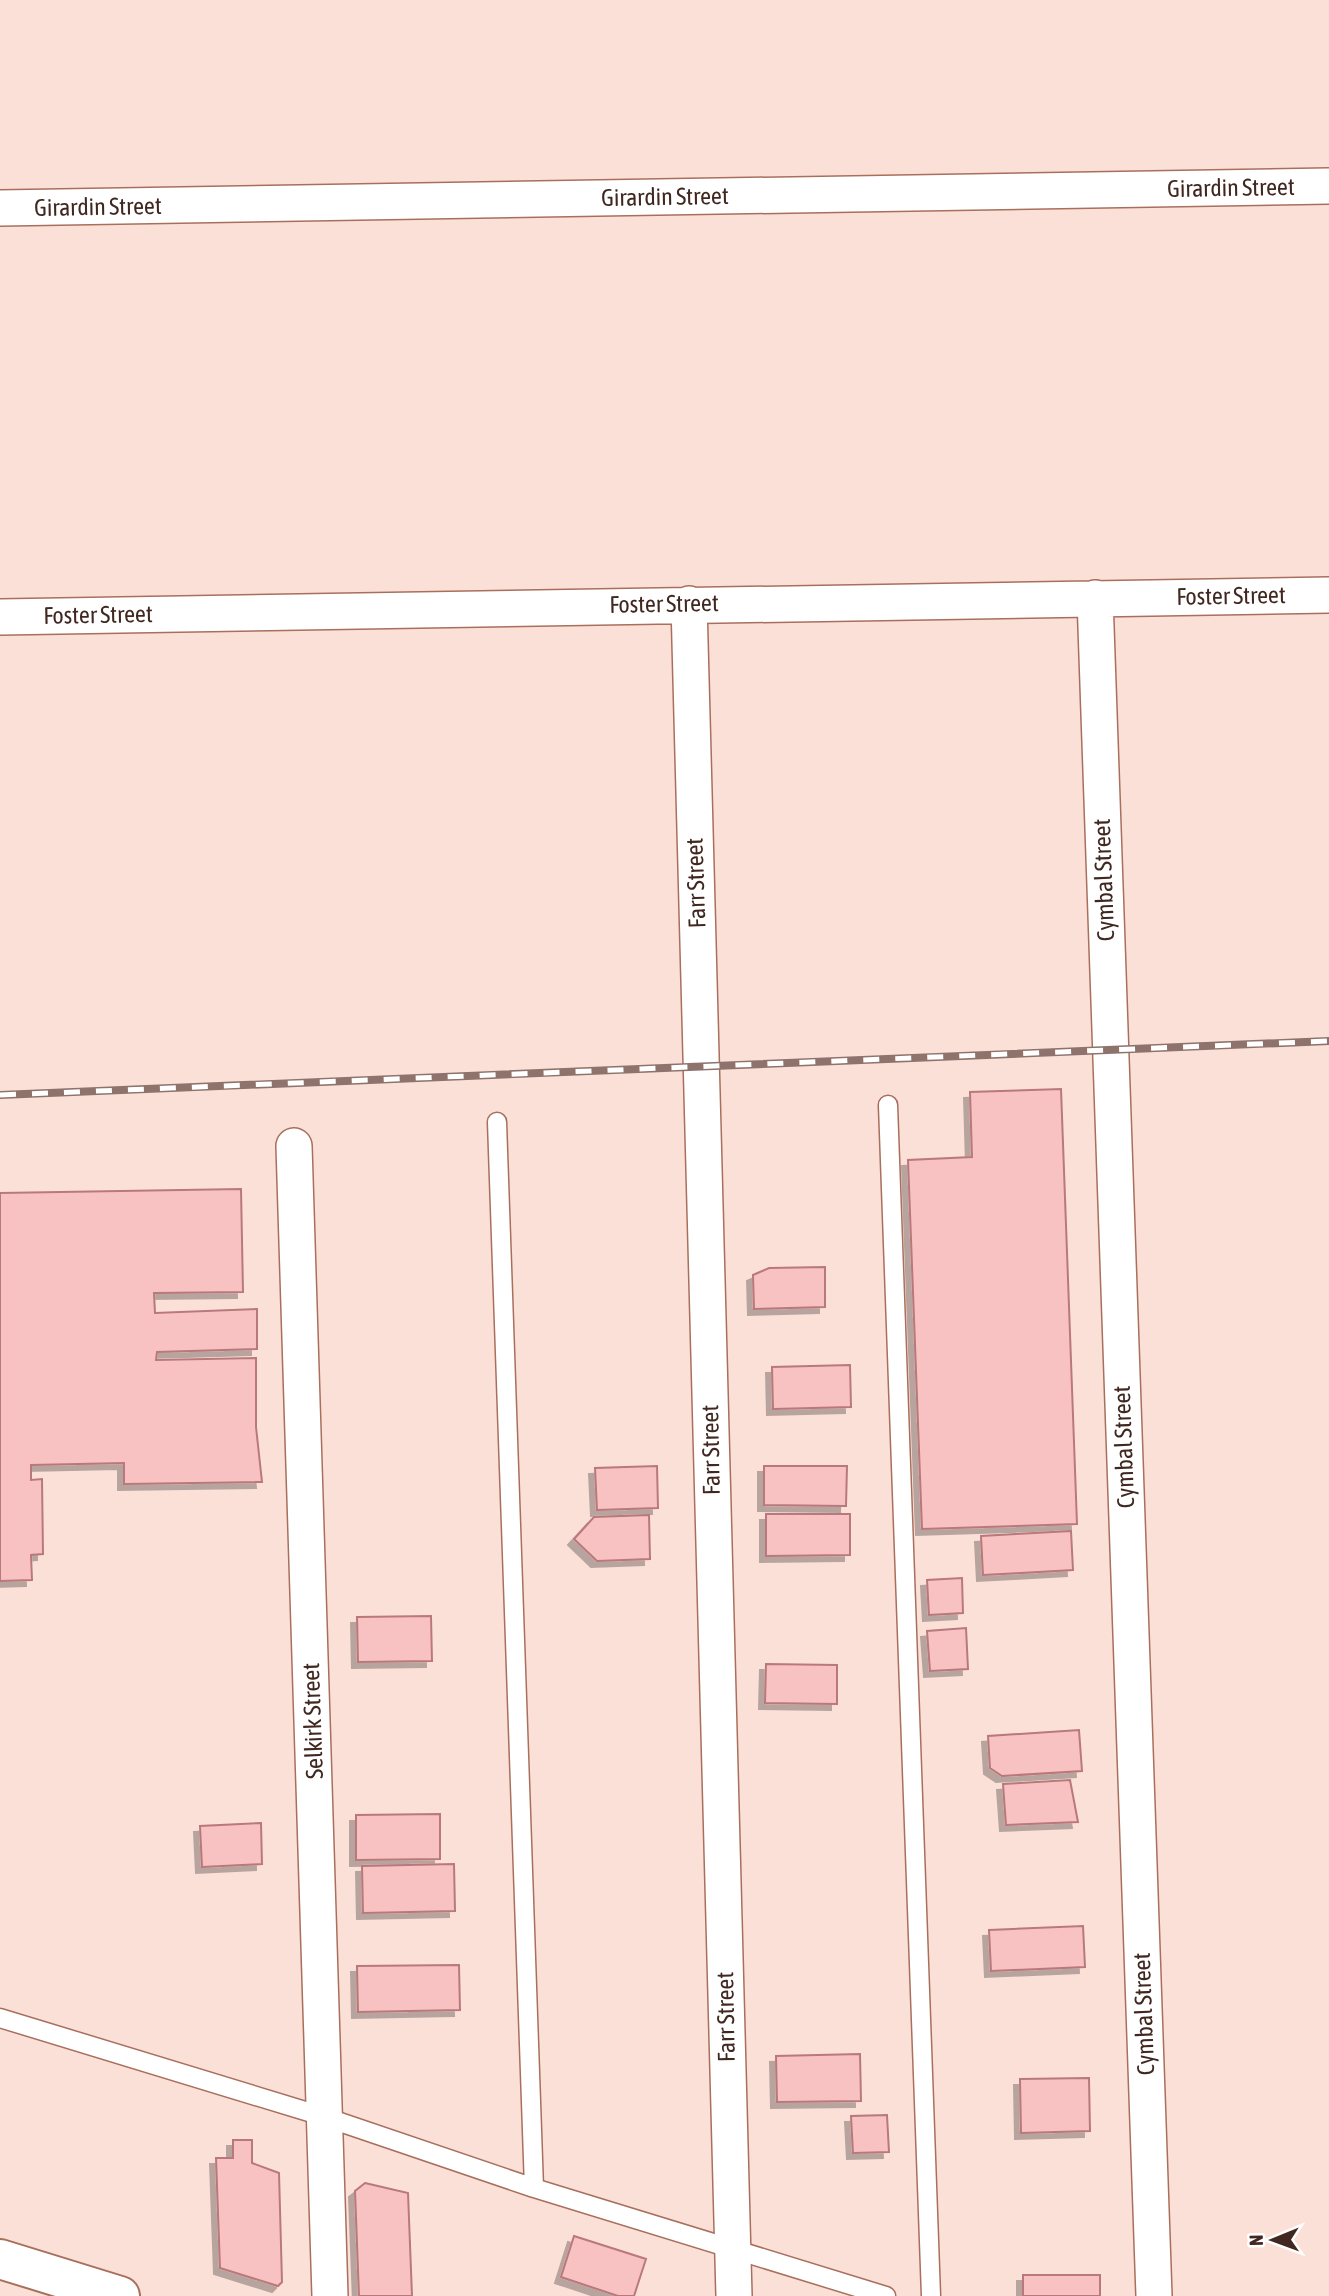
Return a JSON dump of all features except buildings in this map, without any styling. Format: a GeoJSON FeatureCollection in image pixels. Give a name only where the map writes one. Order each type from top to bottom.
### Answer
{"type":"FeatureCollection","features":[{"type":"Feature","properties":{"kind":"main road"},"geometry":{"type":"LineString","coordinates":[[0,2259],[120,2296]]}},
{"type":"Feature","properties":{"kind":"street","name":"Girardin Street"},"geometry":{"type":"LineString","coordinates":[[0,208],[1329,186]]}},
{"type":"Feature","properties":{"kind":"street","name":"Foster Street"},"geometry":{"type":"LineString","coordinates":[[0,617],[1329,595]]}},
{"type":"Feature","properties":{"kind":"street","name":"Cymbal Street"},"geometry":{"type":"LineString","coordinates":[[1095,598],[1154,2296]]}},
{"type":"Feature","properties":{"kind":"street","name":"Farr Street"},"geometry":{"type":"LineString","coordinates":[[689,604],[734,2296]]}},
{"type":"Feature","properties":{"kind":"street","name":"Selkirk Street"},"geometry":{"type":"LineString","coordinates":[[294,1146],[330,2296]]}},
{"type":"Feature","properties":{"kind":"lane"},"geometry":{"type":"LineString","coordinates":[[888,1105],[931,2296]]}},
{"type":"Feature","properties":{"kind":"lane"},"geometry":{"type":"LineString","coordinates":[[497,1122],[534,2188]]}},
{"type":"Feature","properties":{"kind":"lane"},"geometry":{"type":"LineString","coordinates":[[0,2018],[325,2117],[732,2251],[886,2296]]}},
{"type":"Feature","properties":{"kind":"railway"},"geometry":{"type":"LineString","coordinates":[[0,1095],[1329,1041]]}}]}
